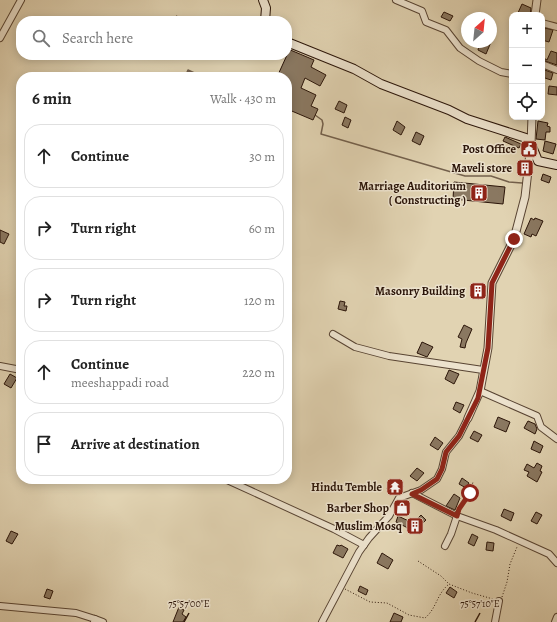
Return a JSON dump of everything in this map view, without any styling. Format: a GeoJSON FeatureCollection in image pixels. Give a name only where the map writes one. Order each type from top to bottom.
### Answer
{"type":"FeatureCollection","features":[{"type":"Feature","properties":{"kind":"main road"},"geometry":{"type":"LineString","coordinates":[[263,0],[266,8],[265,16]]}},
{"type":"Feature","properties":{"kind":"main road"},"geometry":{"type":"LineString","coordinates":[[292,44],[354,69],[381,84],[449,110],[467,119],[526,138],[531,144],[538,161],[557,165]]}},
{"type":"Feature","properties":{"kind":"street"},"geometry":{"type":"LineString","coordinates":[[0,38],[21,0]]}},
{"type":"Feature","properties":{"kind":"street"},"geometry":{"type":"LineString","coordinates":[[396,0],[422,11],[426,22],[446,30],[460,48],[479,61],[501,72],[509,73]]}},
{"type":"Feature","properties":{"kind":"street"},"geometry":{"type":"LineString","coordinates":[[535,12],[536,0]]}},
{"type":"Feature","properties":{"kind":"street"},"geometry":{"type":"LineString","coordinates":[[545,24],[557,27]]}},
{"type":"Feature","properties":{"kind":"street"},"geometry":{"type":"LineString","coordinates":[[545,65],[557,70]]}},
{"type":"Feature","properties":{"kind":"street"},"geometry":{"type":"LineString","coordinates":[[322,622],[340,586],[364,545],[389,516],[399,498],[421,490],[437,479],[442,469],[446,452],[459,436],[480,391],[488,348],[492,283],[514,239],[525,197],[531,144],[532,120]]}},
{"type":"Feature","properties":{"kind":"street"},"geometry":{"type":"LineString","coordinates":[[334,334],[355,347],[389,356],[483,370]]}},
{"type":"Feature","properties":{"kind":"street"},"geometry":{"type":"LineString","coordinates":[[0,366],[16,369]]}},
{"type":"Feature","properties":{"kind":"street"},"geometry":{"type":"LineString","coordinates":[[480,391],[537,416],[541,427],[557,439]]}},
{"type":"Feature","properties":{"kind":"street"},"geometry":{"type":"LineString","coordinates":[[236,484],[334,529],[364,545]]}},
{"type":"Feature","properties":{"kind":"street"},"geometry":{"type":"LineString","coordinates":[[412,494],[457,516],[519,540],[548,554],[557,563]]}},
{"type":"Feature","properties":{"kind":"street"},"geometry":{"type":"LineString","coordinates":[[445,546],[457,516]]}},
{"type":"Feature","properties":{"kind":"street"},"geometry":{"type":"LineString","coordinates":[[495,622],[499,601]]}},
{"type":"Feature","properties":{"kind":"street"},"geometry":{"type":"LineString","coordinates":[[0,606],[76,613],[104,622]]}},
{"type":"Feature","properties":{"kind":"street"},"geometry":{"type":"LineString","coordinates":[[555,622],[557,617]]}},
{"type":"Feature","properties":{"kind":"path"},"geometry":{"type":"LineString","coordinates":[[457,516],[459,509],[470,493],[473,482]]}},
{"type":"Feature","properties":{"kind":"path"},"geometry":{"type":"LineString","coordinates":[[418,561],[441,576],[449,584],[499,601],[504,594],[510,564],[519,540]]}},
{"type":"Feature","properties":{"kind":"path"},"geometry":{"type":"LineString","coordinates":[[340,586],[370,602],[387,603],[409,615],[425,618],[432,612],[437,598],[443,589],[449,584]]}},
{"type":"Feature","properties":{"kind":"building"},"geometry":{"type":"Polygon","coordinates":[[[522,4],[531,8],[530,12],[518,12],[522,4]]]}},
{"type":"Feature","properties":{"kind":"building"},"geometry":{"type":"Polygon","coordinates":[[[444,12],[453,16],[450,21],[441,17],[444,12]]]}},
{"type":"Feature","properties":{"kind":"building"},"geometry":{"type":"Polygon","coordinates":[[[545,28],[553,30],[549,42],[545,41],[545,28]]]}},
{"type":"Feature","properties":{"kind":"building"},"geometry":{"type":"Polygon","coordinates":[[[478,48],[488,48],[486,54],[478,50],[478,48]]]}},
{"type":"Feature","properties":{"kind":"building"},"geometry":{"type":"Polygon","coordinates":[[[292,51],[314,60],[311,67],[326,75],[320,86],[305,78],[301,88],[316,95],[311,106],[318,109],[313,120],[292,111],[292,72],[279,72],[285,60],[292,60],[292,51]]]}},
{"type":"Feature","properties":{"kind":"building"},"geometry":{"type":"Polygon","coordinates":[[[551,51],[557,53],[557,65],[545,61],[545,59],[547,60],[551,51]]]}},
{"type":"Feature","properties":{"kind":"building"},"geometry":{"type":"Polygon","coordinates":[[[545,70],[553,73],[551,80],[545,78],[545,70]]]}},
{"type":"Feature","properties":{"kind":"building"},"geometry":{"type":"Polygon","coordinates":[[[549,86],[557,87],[557,95],[548,94],[549,86]]]}},
{"type":"Feature","properties":{"kind":"building"},"geometry":{"type":"Polygon","coordinates":[[[339,101],[347,105],[344,113],[335,109],[339,101]]]}},
{"type":"Feature","properties":{"kind":"building"},"geometry":{"type":"Polygon","coordinates":[[[345,117],[351,120],[348,128],[342,125],[345,117]]]}},
{"type":"Feature","properties":{"kind":"building"},"geometry":{"type":"Polygon","coordinates":[[[397,121],[405,127],[401,135],[393,130],[397,121]]]}},
{"type":"Feature","properties":{"kind":"building"},"geometry":{"type":"Polygon","coordinates":[[[538,121],[548,123],[547,126],[550,127],[550,132],[546,132],[545,140],[536,139],[538,121]]]}},
{"type":"Feature","properties":{"kind":"building"},"geometry":{"type":"Polygon","coordinates":[[[416,132],[424,136],[420,145],[412,141],[416,132]]]}},
{"type":"Feature","properties":{"kind":"building"},"geometry":{"type":"Polygon","coordinates":[[[505,137],[521,144],[519,148],[503,141],[505,137]]]}},
{"type":"Feature","properties":{"kind":"building"},"geometry":{"type":"Polygon","coordinates":[[[545,141],[556,144],[553,154],[543,151],[545,141]]]}},
{"type":"Feature","properties":{"kind":"building"},"geometry":{"type":"Polygon","coordinates":[[[543,174],[551,177],[549,183],[541,180],[543,174]]]}},
{"type":"Feature","properties":{"kind":"building","name":"Marriage Auditorium ( Constructing )"},"geometry":{"type":"Polygon","coordinates":[[[454,182],[505,187],[503,204],[453,199],[454,182]]]}},
{"type":"Feature","properties":{"kind":"building"},"geometry":{"type":"Polygon","coordinates":[[[531,218],[534,220],[535,218],[543,221],[536,236],[532,234],[531,237],[524,234],[531,218]]]}},
{"type":"Feature","properties":{"kind":"building"},"geometry":{"type":"Polygon","coordinates":[[[0,230],[9,234],[4,244],[0,242],[0,230]]]}},
{"type":"Feature","properties":{"kind":"building","name":"Masonry Building"},"geometry":{"type":"Polygon","coordinates":[[[476,285],[484,285],[479,299],[472,297],[476,285]]]}},
{"type":"Feature","properties":{"kind":"building"},"geometry":{"type":"Polygon","coordinates":[[[340,301],[345,302],[344,306],[347,306],[346,311],[338,309],[340,301]]]}},
{"type":"Feature","properties":{"kind":"building"},"geometry":{"type":"Polygon","coordinates":[[[464,325],[472,329],[465,348],[460,347],[462,339],[458,337],[464,325]]]}},
{"type":"Feature","properties":{"kind":"building"},"geometry":{"type":"Polygon","coordinates":[[[422,342],[433,347],[427,357],[417,353],[422,342]]]}},
{"type":"Feature","properties":{"kind":"building"},"geometry":{"type":"Polygon","coordinates":[[[449,370],[459,374],[454,384],[445,379],[449,370]]]}},
{"type":"Feature","properties":{"kind":"building"},"geometry":{"type":"Polygon","coordinates":[[[10,374],[16,377],[11,388],[4,384],[10,374]]]}},
{"type":"Feature","properties":{"kind":"building"},"geometry":{"type":"Polygon","coordinates":[[[456,402],[464,405],[460,413],[453,409],[456,402]]]}},
{"type":"Feature","properties":{"kind":"building"},"geometry":{"type":"Polygon","coordinates":[[[498,417],[510,422],[506,432],[494,427],[498,417]]]}},
{"type":"Feature","properties":{"kind":"building"},"geometry":{"type":"Polygon","coordinates":[[[528,421],[535,424],[537,429],[535,434],[524,428],[528,421]]]}},
{"type":"Feature","properties":{"kind":"building"},"geometry":{"type":"Polygon","coordinates":[[[474,431],[482,435],[478,442],[470,438],[474,431]]]}},
{"type":"Feature","properties":{"kind":"building"},"geometry":{"type":"Polygon","coordinates":[[[435,437],[443,443],[438,450],[430,445],[435,437]]]}},
{"type":"Feature","properties":{"kind":"building"},"geometry":{"type":"Polygon","coordinates":[[[534,441],[543,446],[540,453],[531,449],[534,441]]]}},
{"type":"Feature","properties":{"kind":"building"},"geometry":{"type":"Polygon","coordinates":[[[537,463],[542,466],[540,471],[542,472],[537,482],[527,476],[529,472],[524,470],[527,464],[534,468],[537,463]]]}},
{"type":"Feature","properties":{"kind":"building"},"geometry":{"type":"Polygon","coordinates":[[[417,468],[424,473],[417,481],[410,476],[417,468]]]}},
{"type":"Feature","properties":{"kind":"building"},"geometry":{"type":"Polygon","coordinates":[[[462,478],[469,483],[466,488],[459,484],[462,478]]]}},
{"type":"Feature","properties":{"kind":"building","name":"Hindu Temble"},"geometry":{"type":"Polygon","coordinates":[[[389,482],[403,486],[399,492],[387,489],[389,482]]]}},
{"type":"Feature","properties":{"kind":"building"},"geometry":{"type":"Polygon","coordinates":[[[454,494],[460,498],[455,510],[446,506],[454,494]]]}},
{"type":"Feature","properties":{"kind":"building"},"geometry":{"type":"Polygon","coordinates":[[[504,509],[514,513],[511,521],[501,516],[504,509]]]}},
{"type":"Feature","properties":{"kind":"building"},"geometry":{"type":"Polygon","coordinates":[[[536,512],[542,515],[537,524],[531,521],[536,512]]]}},
{"type":"Feature","properties":{"kind":"building"},"geometry":{"type":"Polygon","coordinates":[[[421,515],[426,520],[412,534],[406,527],[396,522],[398,516],[413,523],[421,515]]]}},
{"type":"Feature","properties":{"kind":"building"},"geometry":{"type":"Polygon","coordinates":[[[11,531],[18,534],[12,544],[6,541],[11,531]]]}},
{"type":"Feature","properties":{"kind":"building"},"geometry":{"type":"Polygon","coordinates":[[[472,534],[478,537],[474,546],[468,543],[472,534]]]}},
{"type":"Feature","properties":{"kind":"building"},"geometry":{"type":"Polygon","coordinates":[[[487,542],[494,543],[493,551],[486,550],[487,542]]]}},
{"type":"Feature","properties":{"kind":"building"},"geometry":{"type":"Polygon","coordinates":[[[337,545],[341,545],[348,549],[343,558],[333,553],[337,545]]]}},
{"type":"Feature","properties":{"kind":"building"},"geometry":{"type":"Polygon","coordinates":[[[382,553],[393,560],[388,569],[377,563],[382,553]]]}},
{"type":"Feature","properties":{"kind":"building"},"geometry":{"type":"Polygon","coordinates":[[[360,586],[368,590],[366,595],[358,591],[360,586]]]}},
{"type":"Feature","properties":{"kind":"building"},"geometry":{"type":"Polygon","coordinates":[[[450,587],[457,592],[454,598],[446,593],[450,587]]]}},
{"type":"Feature","properties":{"kind":"building"},"geometry":{"type":"Polygon","coordinates":[[[47,589],[53,591],[50,599],[44,597],[47,589]]]}},
{"type":"Feature","properties":{"kind":"building"},"geometry":{"type":"Polygon","coordinates":[[[179,607],[184,610],[182,614],[186,617],[183,622],[173,622],[179,607]]]}},
{"type":"Feature","properties":{"kind":"building"},"geometry":{"type":"Polygon","coordinates":[[[394,613],[403,617],[401,622],[390,622],[394,613]]]}},
{"type":"Feature","properties":{"kind":"waterway"},"geometry":{"type":"LineString","coordinates":[[187,72],[188,70],[192,72]]}},
{"type":"Feature","properties":{"kind":"waterway"},"geometry":{"type":"LineString","coordinates":[[315,115],[322,120],[323,124],[321,134],[465,176],[491,176],[509,182],[522,183]]}},
{"type":"Feature","properties":{"kind":"place","name":"Post Office"},"geometry":{"type":"Point","coordinates":[529,149]}},
{"type":"Feature","properties":{"kind":"place","name":"Maveli store"},"geometry":{"type":"Point","coordinates":[525,168]}},
{"type":"Feature","properties":{"kind":"place","name":"Marriage Auditorium ( Constructing )"},"geometry":{"type":"Point","coordinates":[479,193]}},
{"type":"Feature","properties":{"kind":"place","name":"Masonry Building"},"geometry":{"type":"Point","coordinates":[478,291]}},
{"type":"Feature","properties":{"kind":"place","name":"Hindu Temble"},"geometry":{"type":"Point","coordinates":[395,487]}},
{"type":"Feature","properties":{"kind":"place","name":"Barber Shop"},"geometry":{"type":"Point","coordinates":[402,508]}},
{"type":"Feature","properties":{"kind":"place","name":"Muslim Mosq"},"geometry":{"type":"Point","coordinates":[415,526]}},
{"type":"Feature","properties":{"kind":"route"},"geometry":{"type":"LineString","coordinates":[[470,493],[459,509],[457,516],[412,494],[421,490],[437,479],[442,469],[446,452],[459,436],[478,398],[488,348],[492,283],[514,239]]}}]}
